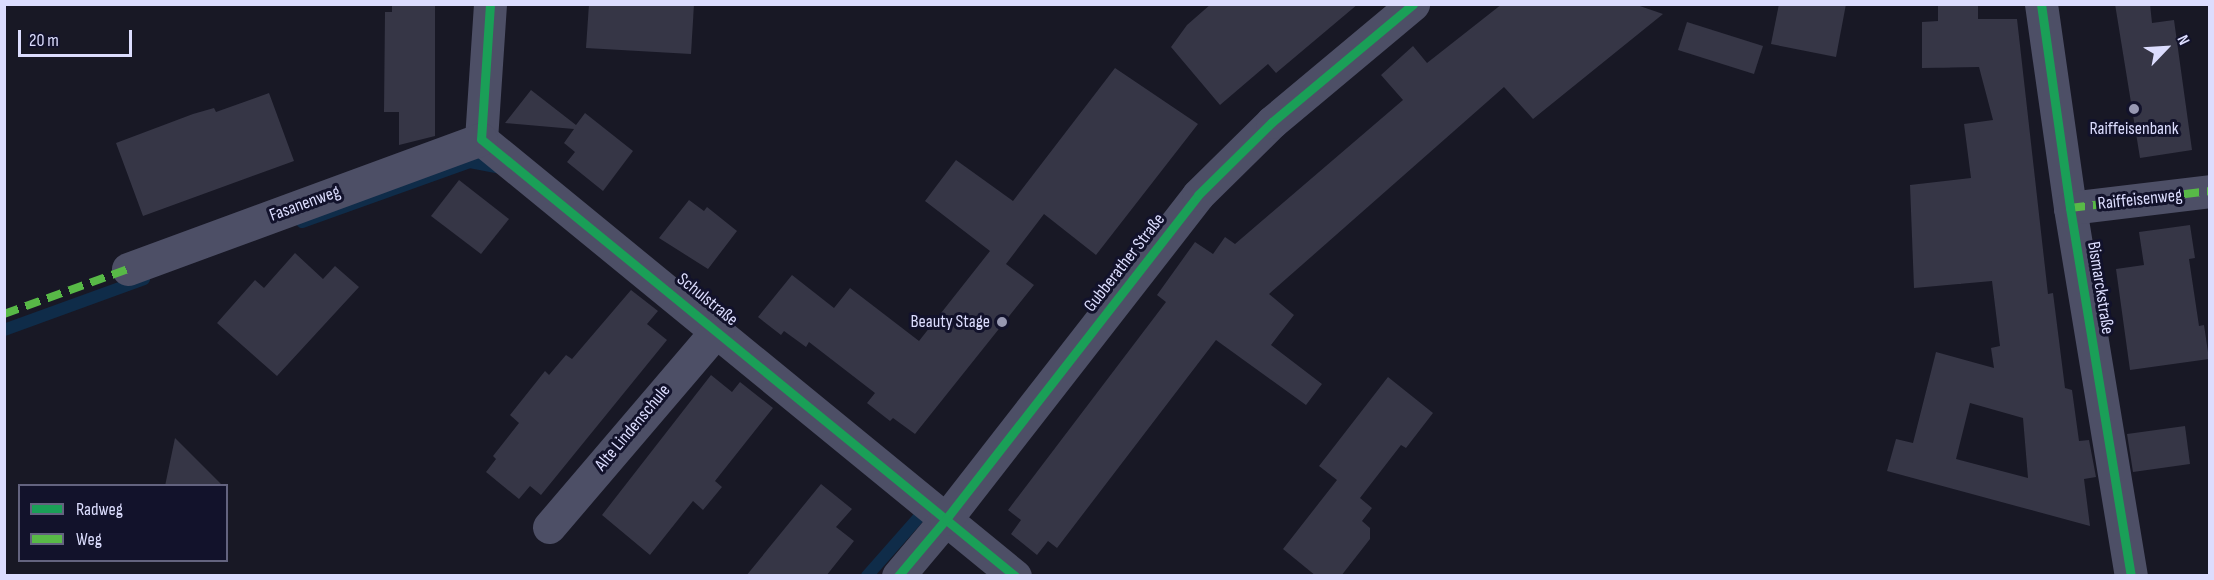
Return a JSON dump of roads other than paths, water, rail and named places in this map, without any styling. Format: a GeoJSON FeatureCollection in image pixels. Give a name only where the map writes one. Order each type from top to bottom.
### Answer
{"type":"FeatureCollection","features":[{"type":"Feature","properties":{"kind":"street"},"geometry":{"type":"LineString","coordinates":[[481,139],[490,4]]}},
{"type":"Feature","properties":{"kind":"street","name":"Gubberather Straße"},"geometry":{"type":"LineString","coordinates":[[898,576],[946,519],[1198,195],[1272,122],[1413,4]]}},
{"type":"Feature","properties":{"kind":"street","name":"Bismarckstraße"},"geometry":{"type":"LineString","coordinates":[[2042,4],[2070,208],[2131,576]]}},
{"type":"Feature","properties":{"kind":"street","name":"Fasanenweg"},"geometry":{"type":"LineString","coordinates":[[128,269],[481,139]]}},
{"type":"Feature","properties":{"kind":"street","name":"Schulstraße"},"geometry":{"type":"LineString","coordinates":[[481,139],[718,329],[1015,576]]}},
{"type":"Feature","properties":{"kind":"street","name":"Raiffeisenweg"},"geometry":{"type":"LineString","coordinates":[[2070,208],[2210,191]]}},
{"type":"Feature","properties":{"kind":"street","name":"Alte Lindenschule"},"geometry":{"type":"LineString","coordinates":[[549,527],[718,329]]}},
{"type":"Feature","properties":{"kind":"waterway"},"geometry":{"type":"LineString","coordinates":[[302,222],[470,162],[501,168]]}},
{"type":"Feature","properties":{"kind":"waterway"},"geometry":{"type":"LineString","coordinates":[[4,330],[144,279]]}},
{"type":"Feature","properties":{"kind":"waterway"},"geometry":{"type":"LineString","coordinates":[[867,576],[926,509]]}},
{"type":"Feature","properties":{"kind":"place","name":"Raiffeisenbank"},"geometry":{"type":"Point","coordinates":[2134,109]}},
{"type":"Feature","properties":{"kind":"place","name":"Beauty Stage"},"geometry":{"type":"Point","coordinates":[1002,322]}}]}
